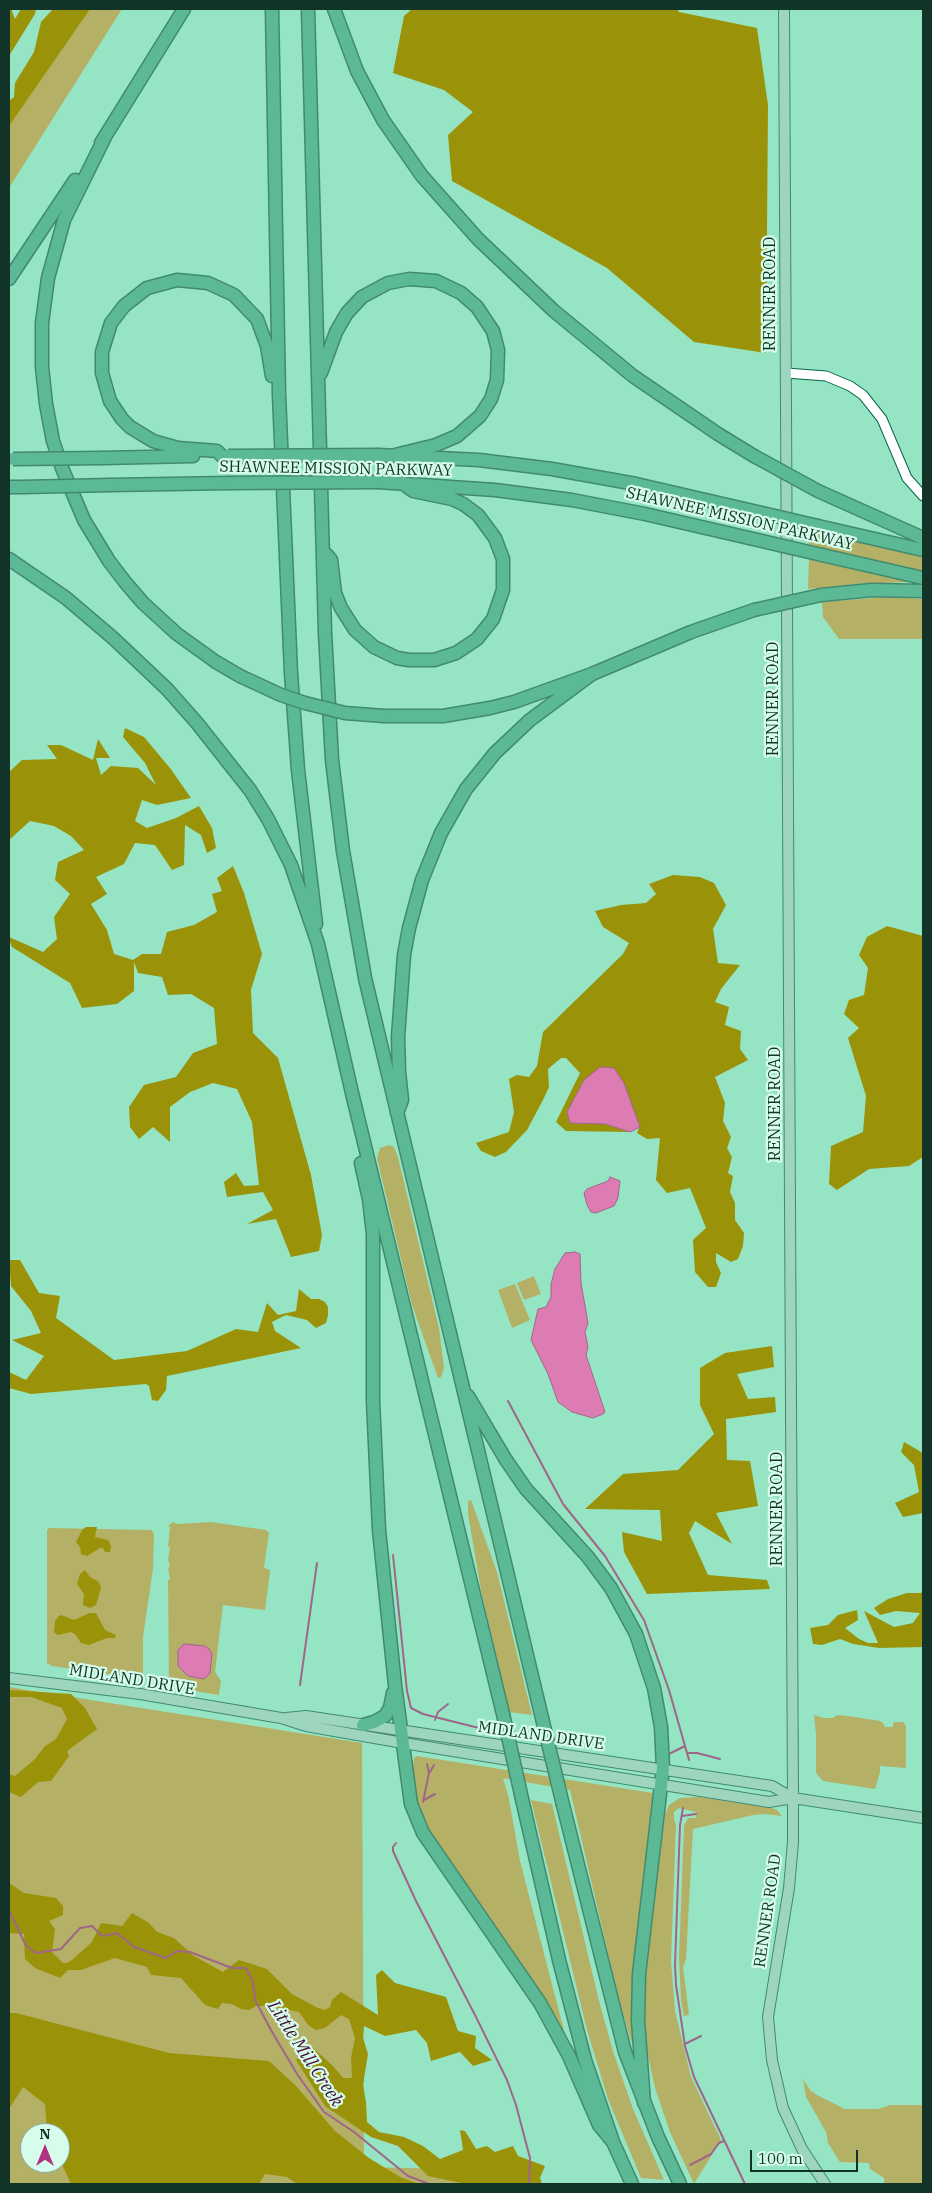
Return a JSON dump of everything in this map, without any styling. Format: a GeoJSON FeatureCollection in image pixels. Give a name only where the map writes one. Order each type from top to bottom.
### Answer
{"type":"FeatureCollection","features":[{"type":"Feature","properties":{"kind":"highway"},"geometry":{"type":"LineString","coordinates":[[9,279],[104,137],[184,9]]}},
{"type":"Feature","properties":{"kind":"highway"},"geometry":{"type":"LineString","coordinates":[[272,9],[280,395],[294,721],[318,944]]}},
{"type":"Feature","properties":{"kind":"highway"},"geometry":{"type":"LineString","coordinates":[[308,9],[329,724],[343,850],[365,978],[563,1805],[625,2052],[644,2103],[680,2184]]}},
{"type":"Feature","properties":{"kind":"highway"},"geometry":{"type":"LineString","coordinates":[[334,9],[357,71],[383,120],[422,176],[478,239],[554,312],[612,360],[671,403],[754,456],[818,491],[923,538]]}},
{"type":"Feature","properties":{"kind":"highway"},"geometry":{"type":"LineString","coordinates":[[104,137],[64,220],[48,278],[42,324],[42,367],[53,441],[65,476],[84,520],[109,561],[125,582],[143,603],[177,634],[216,662],[240,676],[281,695],[345,713],[384,716],[443,716],[490,708],[545,692],[691,632],[754,610],[821,595],[872,590],[923,591]]}},
{"type":"Feature","properties":{"kind":"highway"},"geometry":{"type":"LineString","coordinates":[[318,380],[336,332],[347,313],[362,297],[378,287],[398,280],[427,279],[454,288],[470,299],[488,322],[498,350],[497,380],[491,399],[480,416],[457,436],[436,445],[395,455]]}},
{"type":"Feature","properties":{"kind":"highway"},"geometry":{"type":"LineString","coordinates":[[225,456],[217,450],[178,448],[153,441],[130,427],[116,411],[104,383],[101,362],[111,323],[124,306],[147,288],[171,280],[198,280],[226,290],[250,309],[261,327],[271,362],[273,389],[280,395]]}},
{"type":"Feature","properties":{"kind":"highway","name":"SHAWNEE MISSION PARKWAY"},"geometry":{"type":"LineString","coordinates":[[11,459],[395,455],[479,460],[568,472],[636,484],[923,550]]}},
{"type":"Feature","properties":{"kind":"highway","name":"SHAWNEE MISSION PARKWAY"},"geometry":{"type":"LineString","coordinates":[[9,487],[378,482],[495,490],[564,499],[645,514],[923,578]]}},
{"type":"Feature","properties":{"kind":"highway"},"geometry":{"type":"LineString","coordinates":[[323,550],[331,560],[335,593],[341,608],[355,630],[374,647],[385,653],[409,660],[434,660],[456,653],[477,639],[498,610],[503,590],[503,559],[495,538],[478,515],[463,504],[452,498],[413,491],[402,483]]}},
{"type":"Feature","properties":{"kind":"highway"},"geometry":{"type":"LineString","coordinates":[[9,559],[44,582],[92,619],[137,660],[197,723],[250,790],[268,819],[292,865],[318,944],[352,1093],[503,1714],[577,2028],[613,2142],[632,2184]]}},
{"type":"Feature","properties":{"kind":"highway"},"geometry":{"type":"LineString","coordinates":[[397,1114],[402,1100],[398,1037],[404,955],[415,902],[431,855],[453,809],[495,754],[537,714],[592,674]]}},
{"type":"Feature","properties":{"kind":"highway"},"geometry":{"type":"LineString","coordinates":[[352,1093],[350,1114],[369,1199],[373,1234],[373,1401],[376,1480],[383,1578],[394,1685],[402,1730],[411,1804],[423,1833],[533,1991],[569,2056],[599,2125],[613,2142]]}},
{"type":"Feature","properties":{"kind":"highway"},"geometry":{"type":"LineString","coordinates":[[462,1386],[516,1476],[538,1504],[588,1557],[611,1588],[628,1617],[644,1652],[654,1688],[661,1727],[662,1768],[639,1974],[638,2020],[644,2103]]}},
{"type":"Feature","properties":{"kind":"highway"},"geometry":{"type":"LineString","coordinates":[[363,1725],[379,1720],[388,1712],[392,1704],[394,1685]]}},
{"type":"Feature","properties":{"kind":"main road","name":"RENNER ROAD"},"geometry":{"type":"LineString","coordinates":[[784,9],[793,1842],[789,1888],[769,2010],[770,2046],[776,2086],[783,2108],[802,2149],[825,2184]]}},
{"type":"Feature","properties":{"kind":"main road","name":"MIDLAND DRIVE"},"geometry":{"type":"LineString","coordinates":[[9,1678],[140,1694],[281,1718],[306,1726],[403,1744],[769,1802],[793,1798],[923,1818]]}},
{"type":"Feature","properties":{"kind":"main road","name":"MIDLAND DRIVE"},"geometry":{"type":"LineString","coordinates":[[281,1718],[306,1716],[662,1768],[772,1786],[793,1798]]}},
{"type":"Feature","properties":{"kind":"street"},"geometry":{"type":"LineString","coordinates":[[786,373],[826,376],[850,386],[863,395],[882,419],[907,478],[923,496]]}},
{"type":"Feature","properties":{"kind":"shaded area"},"geometry":{"type":"Polygon","coordinates":[[[9,9],[11,9],[15,19],[21,9],[36,9],[35,14],[9,56],[9,9]]]}},
{"type":"Feature","properties":{"kind":"shaded area"},"geometry":{"type":"Polygon","coordinates":[[[53,9],[90,9],[9,126],[9,101],[14,97],[15,83],[34,52],[41,22],[53,9]]]}},
{"type":"Feature","properties":{"kind":"shaded area"},"geometry":{"type":"Polygon","coordinates":[[[87,9],[122,9],[9,188],[9,125],[87,9]]]}},
{"type":"Feature","properties":{"kind":"shaded area"},"geometry":{"type":"Polygon","coordinates":[[[412,9],[677,9],[679,12],[757,28],[768,105],[766,353],[694,342],[607,268],[452,181],[448,135],[473,112],[444,90],[393,73],[404,16],[412,9]]]}},
{"type":"Feature","properties":{"kind":"shaded area"},"geometry":{"type":"Polygon","coordinates":[[[807,530],[923,557],[923,571],[809,545],[807,530]]]}},
{"type":"Feature","properties":{"kind":"shaded area"},"geometry":{"type":"Polygon","coordinates":[[[809,559],[910,582],[857,584],[808,589],[809,559]]]}},
{"type":"Feature","properties":{"kind":"shaded area"},"geometry":{"type":"Polygon","coordinates":[[[888,597],[923,599],[923,639],[839,639],[823,617],[822,602],[888,597]]]}},
{"type":"Feature","properties":{"kind":"shaded area"},"geometry":{"type":"Polygon","coordinates":[[[125,728],[144,737],[170,768],[191,798],[157,805],[142,800],[135,821],[147,828],[176,818],[199,806],[212,828],[216,848],[207,853],[201,835],[185,825],[184,865],[172,870],[155,845],[135,843],[124,864],[96,877],[107,894],[91,904],[107,930],[114,954],[133,960],[142,954],[161,954],[167,932],[194,925],[217,912],[212,894],[222,891],[217,878],[233,866],[244,893],[262,954],[251,990],[253,1033],[278,1058],[311,1175],[322,1235],[319,1251],[291,1257],[276,1219],[247,1224],[273,1210],[263,1192],[227,1197],[224,1182],[236,1173],[244,1186],[259,1185],[252,1122],[237,1089],[213,1083],[190,1092],[170,1107],[170,1142],[153,1127],[139,1139],[130,1127],[129,1107],[144,1085],[176,1077],[193,1053],[217,1044],[214,1008],[191,994],[168,995],[162,977],[138,973],[134,962],[134,991],[117,1004],[82,1008],[70,983],[12,947],[9,940],[9,937],[43,952],[57,939],[54,917],[70,894],[55,880],[58,862],[84,850],[71,836],[54,826],[30,821],[9,840],[9,772],[22,760],[57,759],[47,745],[61,745],[93,760],[98,739],[110,758],[96,758],[101,775],[111,766],[138,768],[156,785],[145,763],[123,737],[125,728]]]}},
{"type":"Feature","properties":{"kind":"shaded area"},"geometry":{"type":"Polygon","coordinates":[[[673,875],[700,877],[714,883],[726,905],[713,929],[718,963],[740,965],[721,989],[715,1002],[729,1007],[725,1025],[741,1031],[740,1049],[748,1060],[715,1077],[725,1103],[723,1121],[731,1137],[727,1148],[732,1157],[728,1173],[733,1176],[730,1192],[735,1203],[735,1220],[744,1233],[743,1246],[738,1259],[731,1262],[716,1253],[716,1262],[721,1273],[716,1287],[708,1287],[695,1272],[693,1240],[706,1228],[690,1188],[667,1193],[656,1180],[660,1138],[647,1139],[637,1133],[639,1128],[584,1080],[567,1112],[570,1123],[605,1124],[630,1132],[566,1131],[556,1122],[580,1073],[566,1058],[561,1058],[548,1069],[549,1087],[543,1100],[527,1130],[506,1152],[495,1157],[481,1151],[476,1143],[509,1132],[514,1112],[509,1079],[517,1075],[529,1077],[537,1066],[543,1032],[623,954],[629,943],[603,927],[595,911],[621,905],[646,903],[656,894],[649,884],[673,875]]]}},
{"type":"Feature","properties":{"kind":"shaded area"},"geometry":{"type":"Polygon","coordinates":[[[887,926],[923,936],[923,1157],[909,1166],[869,1169],[837,1190],[829,1184],[831,1146],[863,1132],[866,1096],[848,1038],[859,1028],[844,1014],[849,1000],[864,995],[868,968],[859,955],[867,937],[887,926]]]}},
{"type":"Feature","properties":{"kind":"shaded area"},"geometry":{"type":"Polygon","coordinates":[[[600,1067],[614,1068],[624,1083],[640,1127],[630,1132],[605,1124],[570,1123],[567,1112],[584,1080],[600,1067]]]}},
{"type":"Feature","properties":{"kind":"shaded area"},"geometry":{"type":"Polygon","coordinates":[[[389,1145],[394,1147],[398,1157],[439,1328],[444,1368],[441,1377],[438,1378],[412,1305],[377,1158],[380,1148],[389,1145]]]}},
{"type":"Feature","properties":{"kind":"shaded area"},"geometry":{"type":"Polygon","coordinates":[[[610,1177],[620,1181],[618,1198],[614,1206],[596,1213],[591,1212],[584,1193],[587,1189],[608,1181],[610,1177]]]}},
{"type":"Feature","properties":{"kind":"shaded area"},"geometry":{"type":"Polygon","coordinates":[[[575,1252],[580,1254],[581,1283],[588,1323],[585,1332],[588,1347],[586,1355],[605,1412],[593,1418],[572,1412],[558,1402],[548,1374],[531,1340],[538,1309],[546,1307],[551,1297],[551,1284],[555,1269],[565,1253],[575,1252]]]}},
{"type":"Feature","properties":{"kind":"shaded area"},"geometry":{"type":"Polygon","coordinates":[[[9,1260],[20,1260],[39,1293],[60,1296],[56,1318],[114,1360],[187,1351],[236,1329],[258,1332],[267,1303],[278,1315],[296,1311],[299,1289],[311,1299],[319,1299],[325,1302],[328,1307],[328,1315],[326,1323],[316,1328],[307,1320],[286,1315],[272,1322],[275,1331],[301,1348],[167,1376],[166,1390],[158,1401],[152,1400],[149,1386],[146,1384],[31,1394],[9,1388],[9,1372],[26,1380],[44,1356],[12,1340],[41,1333],[31,1311],[11,1286],[9,1260]]]}},
{"type":"Feature","properties":{"kind":"shaded area"},"geometry":{"type":"Polygon","coordinates":[[[534,1276],[541,1294],[524,1300],[517,1283],[534,1276]]]}},
{"type":"Feature","properties":{"kind":"shaded area"},"geometry":{"type":"Polygon","coordinates":[[[515,1284],[530,1320],[512,1328],[498,1290],[515,1284]]]}},
{"type":"Feature","properties":{"kind":"shaded area"},"geometry":{"type":"Polygon","coordinates":[[[772,1346],[774,1367],[737,1374],[748,1399],[775,1397],[776,1412],[726,1419],[727,1460],[750,1461],[758,1506],[716,1513],[732,1544],[695,1521],[689,1533],[708,1575],[767,1580],[770,1589],[647,1594],[624,1552],[622,1532],[662,1541],[660,1510],[585,1509],[623,1474],[678,1470],[714,1434],[700,1405],[700,1368],[725,1353],[772,1346]]]}},
{"type":"Feature","properties":{"kind":"shaded area"},"geometry":{"type":"Polygon","coordinates":[[[904,1442],[923,1453],[923,1513],[903,1517],[895,1503],[919,1492],[914,1465],[901,1452],[904,1442]]]}},
{"type":"Feature","properties":{"kind":"shaded area"},"geometry":{"type":"Polygon","coordinates":[[[471,1500],[497,1572],[532,1715],[509,1712],[481,1590],[468,1514],[468,1501],[471,1500]]]}},
{"type":"Feature","properties":{"kind":"shaded area"},"geometry":{"type":"Polygon","coordinates":[[[173,1522],[177,1524],[211,1522],[266,1530],[269,1533],[264,1568],[270,1570],[265,1610],[223,1605],[215,1672],[221,1681],[219,1695],[169,1685],[168,1581],[170,1579],[168,1568],[170,1566],[168,1560],[170,1547],[168,1547],[170,1527],[168,1526],[173,1522]]]}},
{"type":"Feature","properties":{"kind":"shaded area"},"geometry":{"type":"Polygon","coordinates":[[[86,1527],[97,1527],[95,1537],[108,1540],[111,1546],[110,1552],[105,1552],[103,1548],[100,1548],[87,1556],[81,1554],[80,1547],[76,1542],[82,1530],[86,1527]]]}},
{"type":"Feature","properties":{"kind":"shaded area"},"geometry":{"type":"Polygon","coordinates":[[[49,1528],[152,1530],[154,1535],[153,1569],[143,1637],[143,1679],[52,1666],[47,1663],[47,1530],[49,1528]]]}},
{"type":"Feature","properties":{"kind":"shaded area"},"geometry":{"type":"Polygon","coordinates":[[[85,1570],[90,1577],[99,1582],[101,1588],[96,1605],[90,1608],[83,1605],[84,1594],[77,1584],[80,1574],[85,1570]]]}},
{"type":"Feature","properties":{"kind":"shaded area"},"geometry":{"type":"Polygon","coordinates":[[[923,1590],[923,1647],[879,1648],[853,1644],[840,1639],[822,1645],[813,1644],[810,1628],[828,1625],[838,1615],[857,1610],[858,1620],[845,1628],[859,1639],[868,1643],[878,1643],[864,1611],[894,1627],[913,1623],[920,1613],[896,1611],[880,1615],[874,1608],[888,1599],[907,1593],[921,1593],[923,1590]]]}},
{"type":"Feature","properties":{"kind":"shaded area"},"geometry":{"type":"Polygon","coordinates":[[[90,1613],[96,1613],[105,1630],[116,1635],[115,1638],[107,1638],[89,1645],[81,1643],[75,1634],[71,1632],[58,1635],[54,1632],[55,1621],[61,1615],[74,1620],[90,1613]]]}},
{"type":"Feature","properties":{"kind":"shaded area"},"geometry":{"type":"Polygon","coordinates":[[[184,1644],[205,1646],[210,1650],[212,1654],[210,1673],[204,1679],[188,1676],[178,1666],[178,1650],[184,1644]]]}},
{"type":"Feature","properties":{"kind":"shaded area"},"geometry":{"type":"Polygon","coordinates":[[[9,1687],[362,1743],[364,2167],[536,2171],[536,2184],[9,2184],[9,1687]]]}},
{"type":"Feature","properties":{"kind":"shaded area"},"geometry":{"type":"Polygon","coordinates":[[[9,1690],[71,1694],[85,1708],[97,1729],[67,1751],[69,1756],[51,1781],[38,1782],[21,1797],[9,1792],[9,1774],[15,1776],[35,1759],[45,1746],[56,1739],[67,1719],[62,1708],[31,1697],[9,1697],[9,1690]]]}},
{"type":"Feature","properties":{"kind":"shaded area"},"geometry":{"type":"Polygon","coordinates":[[[814,1715],[823,1718],[833,1718],[837,1715],[880,1721],[885,1727],[893,1727],[893,1723],[903,1722],[906,1726],[906,1768],[880,1766],[875,1789],[823,1781],[816,1773],[814,1715]]]}},
{"type":"Feature","properties":{"kind":"shaded area"},"geometry":{"type":"Polygon","coordinates":[[[417,1756],[653,1793],[633,1970],[632,1996],[635,2044],[631,2041],[617,1992],[570,1790],[503,1778],[509,1799],[520,1861],[567,2042],[425,1826],[414,1795],[413,1767],[414,1758],[417,1756]]]}},
{"type":"Feature","properties":{"kind":"shaded area"},"geometry":{"type":"Polygon","coordinates":[[[699,1797],[772,1808],[777,1810],[782,1816],[753,1815],[693,1829],[686,1959],[683,1967],[689,2015],[684,2016],[681,2000],[679,1957],[684,1826],[688,1818],[696,1818],[696,1812],[679,1808],[674,1812],[676,1825],[671,1961],[675,2011],[691,2077],[721,2140],[694,2184],[670,2132],[655,2088],[647,2051],[643,1986],[665,1814],[669,1805],[680,1798],[699,1797]]]}},
{"type":"Feature","properties":{"kind":"shaded area"},"geometry":{"type":"Polygon","coordinates":[[[531,1800],[552,1804],[599,2001],[613,2051],[633,2109],[664,2180],[641,2178],[608,2099],[587,2030],[531,1800]]]}},
{"type":"Feature","properties":{"kind":"shaded area"},"geometry":{"type":"Polygon","coordinates":[[[9,1883],[24,1893],[56,1898],[63,1906],[63,1915],[49,1921],[55,1929],[52,1952],[63,1963],[72,1960],[92,1942],[101,1923],[122,1926],[132,1913],[149,1923],[157,1932],[174,1938],[194,1956],[223,1972],[239,1960],[267,1969],[292,1994],[325,2010],[330,2007],[332,2000],[341,1992],[378,2015],[376,1975],[382,1970],[395,1983],[446,1997],[458,2031],[476,2036],[475,2048],[492,2060],[473,2066],[460,2052],[431,2061],[427,2043],[416,2030],[385,2036],[364,2026],[363,2038],[368,2054],[363,2085],[367,2122],[379,2132],[404,2137],[423,2146],[440,2159],[463,2150],[460,2130],[465,2131],[476,2149],[487,2146],[495,2152],[513,2146],[518,2156],[545,2166],[540,2178],[542,2184],[466,2184],[428,2176],[398,2146],[371,2137],[325,2106],[296,2060],[302,2055],[303,2047],[313,2048],[343,2078],[352,2078],[351,2058],[355,2038],[349,2019],[341,2015],[325,2028],[316,2030],[309,2026],[299,2012],[270,2006],[256,2006],[249,2010],[241,2009],[232,2004],[222,2003],[218,2009],[205,2005],[181,1978],[151,1975],[147,1967],[115,1958],[81,1970],[68,1970],[60,1978],[35,1968],[25,1959],[24,1934],[9,1933],[9,1883]]]}},
{"type":"Feature","properties":{"kind":"shaded area"},"geometry":{"type":"Polygon","coordinates":[[[9,2013],[16,2013],[169,2053],[269,2061],[296,2086],[335,2131],[369,2158],[400,2177],[419,2184],[297,2184],[287,2177],[265,2174],[259,2184],[71,2184],[66,2173],[70,2173],[70,2123],[46,2123],[45,2104],[23,2087],[9,2109],[9,2013]]]}},
{"type":"Feature","properties":{"kind":"shaded area"},"geometry":{"type":"Polygon","coordinates":[[[803,2079],[810,2090],[817,2095],[845,2109],[878,2109],[890,2105],[923,2105],[923,2184],[884,2184],[884,2178],[870,2169],[869,2163],[840,2162],[828,2143],[826,2132],[806,2097],[803,2079]]]}},
{"type":"Feature","properties":{"kind":"waterway"},"geometry":{"type":"LineString","coordinates":[[508,1401],[563,1504],[605,1556],[644,1620],[669,1690],[689,1760]]}},
{"type":"Feature","properties":{"kind":"waterway"},"geometry":{"type":"LineString","coordinates":[[393,1555],[407,1691],[411,1708],[423,1714],[503,1734]]}},
{"type":"Feature","properties":{"kind":"waterway"},"geometry":{"type":"LineString","coordinates":[[300,1685],[317,1563]]}},
{"type":"Feature","properties":{"kind":"waterway"},"geometry":{"type":"LineString","coordinates":[[435,1720],[438,1712],[448,1704]]}},
{"type":"Feature","properties":{"kind":"waterway"},"geometry":{"type":"LineString","coordinates":[[513,1735],[543,1739]]}},
{"type":"Feature","properties":{"kind":"waterway"},"geometry":{"type":"LineString","coordinates":[[552,1740],[582,1744]]}},
{"type":"Feature","properties":{"kind":"waterway"},"geometry":{"type":"LineString","coordinates":[[667,1755],[685,1746]]}},
{"type":"Feature","properties":{"kind":"waterway"},"geometry":{"type":"LineString","coordinates":[[688,1753],[697,1753],[720,1759]]}},
{"type":"Feature","properties":{"kind":"waterway"},"geometry":{"type":"LineString","coordinates":[[423,1802],[429,1773],[427,1764]]}},
{"type":"Feature","properties":{"kind":"waterway"},"geometry":{"type":"LineString","coordinates":[[430,1772],[434,1765]]}},
{"type":"Feature","properties":{"kind":"waterway"},"geometry":{"type":"LineString","coordinates":[[424,1800],[435,1794]]}},
{"type":"Feature","properties":{"kind":"waterway"},"geometry":{"type":"LineString","coordinates":[[683,1808],[680,1825],[675,1965],[685,2046],[694,2077],[745,2184]]}},
{"type":"Feature","properties":{"kind":"waterway"},"geometry":{"type":"LineString","coordinates":[[682,1816],[696,1814]]}},
{"type":"Feature","properties":{"kind":"waterway"},"geometry":{"type":"LineString","coordinates":[[396,1843],[393,1851],[416,1901],[507,2080],[516,2105],[530,2158],[529,2184]]}},
{"type":"Feature","properties":{"kind":"waterway","name":"Little Mill Creek"},"geometry":{"type":"LineString","coordinates":[[9,1910],[26,1946],[36,1953],[61,1949],[80,1928],[92,1926],[102,1936],[117,1933],[134,1947],[166,1958],[177,1951],[190,1952],[232,1968],[246,1968],[252,1979],[256,2002],[271,2030],[297,2074],[324,2112],[354,2132],[408,2176],[429,2184]]}},
{"type":"Feature","properties":{"kind":"waterway"},"geometry":{"type":"LineString","coordinates":[[685,2044],[701,2036]]}},
{"type":"Feature","properties":{"kind":"waterway"},"geometry":{"type":"LineString","coordinates":[[690,2165],[711,2154],[719,2143],[724,2141]]}}]}
